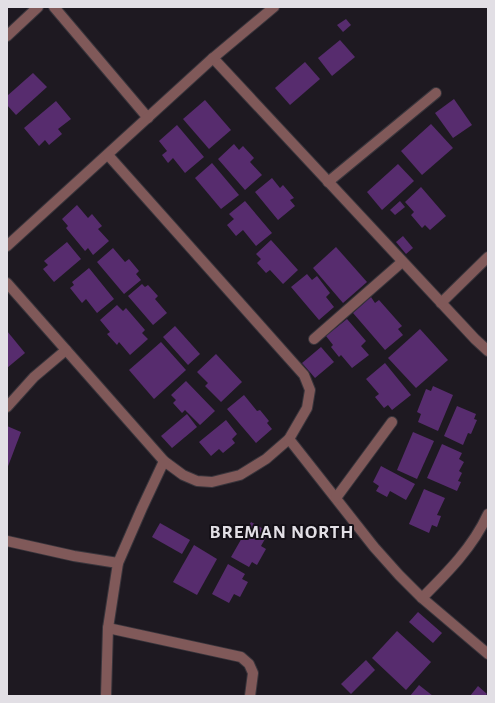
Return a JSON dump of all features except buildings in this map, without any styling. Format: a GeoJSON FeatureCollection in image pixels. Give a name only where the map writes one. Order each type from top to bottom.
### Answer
{"type":"FeatureCollection","features":[{"type":"Feature","properties":{"kind":"street"},"geometry":{"type":"LineString","coordinates":[[7,36],[38,7]]}},
{"type":"Feature","properties":{"kind":"street"},"geometry":{"type":"LineString","coordinates":[[54,7],[148,118]]}},
{"type":"Feature","properties":{"kind":"street"},"geometry":{"type":"LineString","coordinates":[[7,246],[213,58],[274,7]]}},
{"type":"Feature","properties":{"kind":"street"},"geometry":{"type":"LineString","coordinates":[[213,58],[441,304],[488,351]]}},
{"type":"Feature","properties":{"kind":"street"},"geometry":{"type":"LineString","coordinates":[[328,182],[436,93]]}},
{"type":"Feature","properties":{"kind":"street"},"geometry":{"type":"LineString","coordinates":[[7,283],[164,461],[183,475],[197,481],[212,482],[240,475],[266,459],[289,439],[307,408],[310,390],[304,375],[108,155]]}},
{"type":"Feature","properties":{"kind":"street"},"geometry":{"type":"LineString","coordinates":[[441,304],[488,257]]}},
{"type":"Feature","properties":{"kind":"street"},"geometry":{"type":"LineString","coordinates":[[314,340],[402,262]]}},
{"type":"Feature","properties":{"kind":"street"},"geometry":{"type":"LineString","coordinates":[[7,407],[34,377],[66,350]]}},
{"type":"Feature","properties":{"kind":"street"},"geometry":{"type":"LineString","coordinates":[[336,498],[392,422]]}},
{"type":"Feature","properties":{"kind":"street"},"geometry":{"type":"LineString","coordinates":[[289,439],[374,547],[399,575],[422,598],[488,654]]}},
{"type":"Feature","properties":{"kind":"street"},"geometry":{"type":"LineString","coordinates":[[106,696],[108,628],[118,564],[164,461]]}},
{"type":"Feature","properties":{"kind":"street"},"geometry":{"type":"LineString","coordinates":[[422,598],[451,569],[469,546],[488,514]]}},
{"type":"Feature","properties":{"kind":"street"},"geometry":{"type":"LineString","coordinates":[[7,540],[74,556],[118,564]]}},
{"type":"Feature","properties":{"kind":"street"},"geometry":{"type":"LineString","coordinates":[[108,628],[241,657],[249,664],[253,672],[250,696]]}},
{"type":"Feature","properties":{"kind":"district","name":"BREMAN NORTH"},"geometry":{"type":"Point","coordinates":[282,531]}}]}
